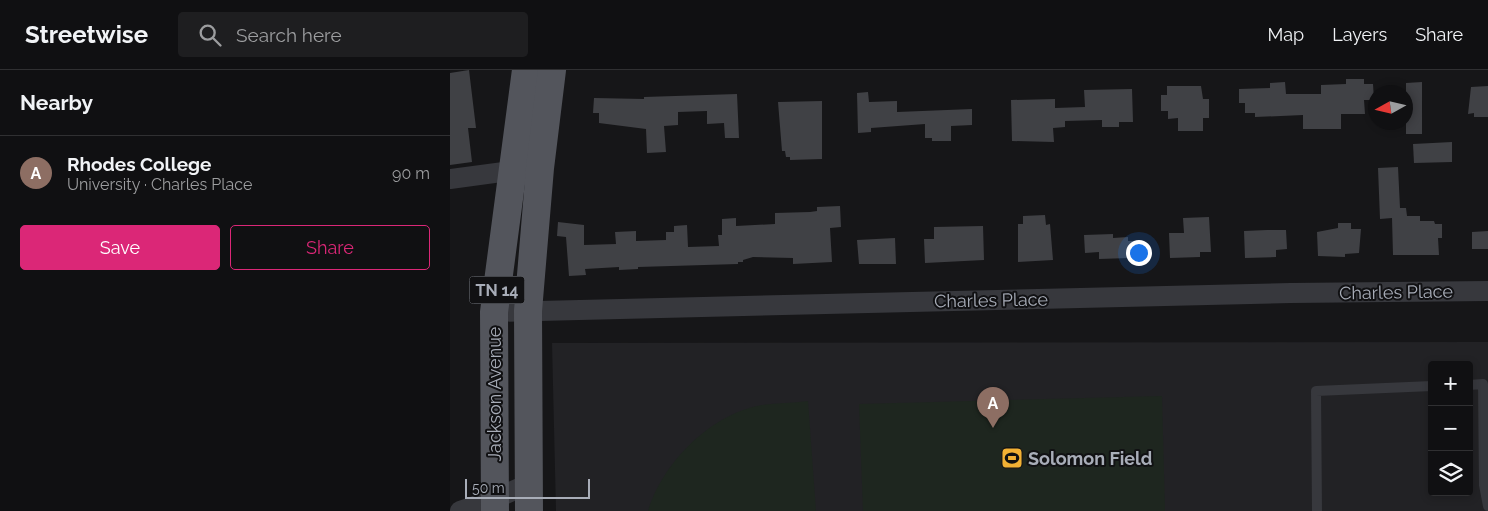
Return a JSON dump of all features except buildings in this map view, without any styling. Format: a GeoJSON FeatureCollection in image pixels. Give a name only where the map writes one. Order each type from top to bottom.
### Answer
{"type":"FeatureCollection","features":[{"type":"Feature","properties":{"kind":"main road","name":"Jackson Avenue"},"geometry":{"type":"LineString","coordinates":[[526,70],[529,511]]}},
{"type":"Feature","properties":{"kind":"main road","name":"Jackson Avenue"},"geometry":{"type":"LineString","coordinates":[[495,505],[494,312],[526,169],[552,70]]}},
{"type":"Feature","properties":{"kind":"street"},"geometry":{"type":"LineString","coordinates":[[450,179],[526,169]]}},
{"type":"Feature","properties":{"kind":"street","name":"Charles Place"},"geometry":{"type":"LineString","coordinates":[[494,312],[1291,293],[1488,291]]}},
{"type":"Feature","properties":{"kind":"street"},"geometry":{"type":"LineString","coordinates":[[460,511],[495,505],[528,484]]}},
{"type":"Feature","properties":{"kind":"lane"},"geometry":{"type":"LineString","coordinates":[[1473,384],[1483,384],[1484,485],[1488,506]]}},
{"type":"Feature","properties":{"kind":"lane"},"geometry":{"type":"LineString","coordinates":[[1318,511],[1316,391],[1428,386]]}},
{"type":"Feature","properties":{"kind":"shaded area"},"geometry":{"type":"Polygon","coordinates":[[[1488,342],[1488,511],[556,511],[552,343],[1488,342]]]}},
{"type":"Feature","properties":{"kind":"shaded area","name":"Solomon Field"},"geometry":{"type":"Polygon","coordinates":[[[1162,396],[1165,511],[863,511],[859,404],[1162,396]]]}},
{"type":"Feature","properties":{"kind":"shaded area"},"geometry":{"type":"Polygon","coordinates":[[[808,401],[816,511],[648,511],[655,493],[677,458],[707,430],[725,418],[743,410],[762,405],[808,401]]]}},
{"type":"Feature","properties":{"kind":"place","name":"Rhodes College"},"geometry":{"type":"Point","coordinates":[993,428]}},
{"type":"Feature","properties":{"kind":"place","name":"Solomon Field"},"geometry":{"type":"Point","coordinates":[1012,458]}}]}
